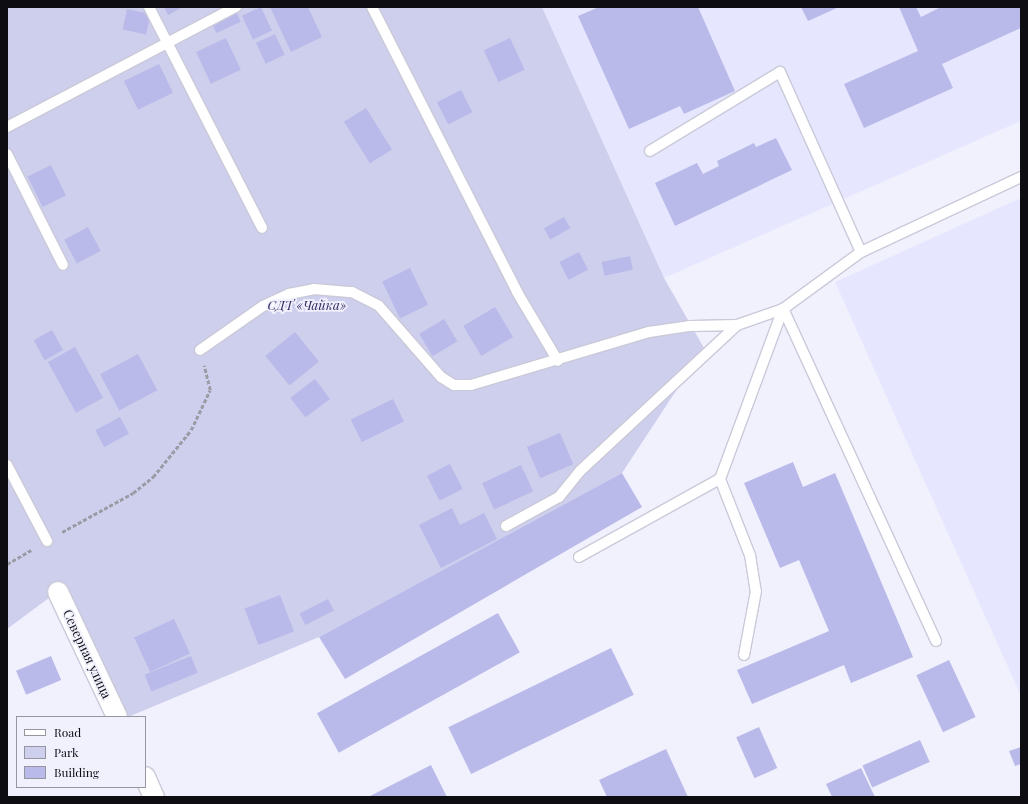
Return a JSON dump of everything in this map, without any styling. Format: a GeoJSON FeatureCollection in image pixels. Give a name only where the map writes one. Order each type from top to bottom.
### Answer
{"type":"FeatureCollection","features":[{"type":"Feature","properties":{"kind":"street","name":"Северная улица"},"geometry":{"type":"LineString","coordinates":[[58,592],[117,716]]}},
{"type":"Feature","properties":{"kind":"street"},"geometry":{"type":"LineString","coordinates":[[146,779],[154,797]]}},
{"type":"Feature","properties":{"kind":"lane"},"geometry":{"type":"LineString","coordinates":[[149,7],[262,228]]}},
{"type":"Feature","properties":{"kind":"lane"},"geometry":{"type":"LineString","coordinates":[[7,127],[236,7]]}},
{"type":"Feature","properties":{"kind":"lane"},"geometry":{"type":"LineString","coordinates":[[372,7],[517,292],[558,361]]}},
{"type":"Feature","properties":{"kind":"lane"},"geometry":{"type":"LineString","coordinates":[[650,151],[780,72],[861,252]]}},
{"type":"Feature","properties":{"kind":"lane"},"geometry":{"type":"LineString","coordinates":[[7,154],[64,265]]}},
{"type":"Feature","properties":{"kind":"lane"},"geometry":{"type":"LineString","coordinates":[[200,350],[262,306],[289,294],[314,289],[352,292],[379,306],[440,377],[454,385],[471,385],[558,361],[649,332],[689,326],[737,325],[783,309],[861,252],[1021,177]]}},
{"type":"Feature","properties":{"kind":"lane"},"geometry":{"type":"LineString","coordinates":[[579,557],[720,479],[783,309]]}},
{"type":"Feature","properties":{"kind":"lane"},"geometry":{"type":"LineString","coordinates":[[783,309],[936,641]]}},
{"type":"Feature","properties":{"kind":"lane"},"geometry":{"type":"LineString","coordinates":[[506,526],[559,497],[580,471],[737,325]]}},
{"type":"Feature","properties":{"kind":"lane"},"geometry":{"type":"LineString","coordinates":[[7,465],[47,540]]}},
{"type":"Feature","properties":{"kind":"lane"},"geometry":{"type":"LineString","coordinates":[[720,479],[750,555],[756,591],[744,655]]}},
{"type":"Feature","properties":{"kind":"path"},"geometry":{"type":"LineString","coordinates":[[7,564],[47,540],[133,494],[158,472],[191,430],[210,390],[200,350]]}},
{"type":"Feature","properties":{"kind":"shaded area"},"geometry":{"type":"Polygon","coordinates":[[[542,7],[1021,7],[1021,121],[664,278],[542,7]]]}},
{"type":"Feature","properties":{"kind":"shaded area"},"geometry":{"type":"Polygon","coordinates":[[[1021,198],[1021,696],[835,282],[1021,198]]]}},
{"type":"Feature","properties":{"kind":"green space","name":"СДТ «Чайка»"},"geometry":{"type":"Polygon","coordinates":[[[7,7],[542,7],[664,278],[704,348],[622,473],[319,637],[130,716],[117,716],[57,592],[7,629],[7,7]]]}},
{"type":"Feature","properties":{"kind":"building"},"geometry":{"type":"Polygon","coordinates":[[[164,7],[183,7],[168,15],[164,7]]]}},
{"type":"Feature","properties":{"kind":"building"},"geometry":{"type":"Polygon","coordinates":[[[261,7],[272,31],[253,39],[242,16],[261,7]]]}},
{"type":"Feature","properties":{"kind":"building"},"geometry":{"type":"Polygon","coordinates":[[[270,7],[308,7],[322,37],[291,52],[270,7]]]}},
{"type":"Feature","properties":{"kind":"building"},"geometry":{"type":"Polygon","coordinates":[[[599,7],[698,7],[735,91],[684,114],[680,106],[629,129],[578,16],[599,7]]]}},
{"type":"Feature","properties":{"kind":"building"},"geometry":{"type":"Polygon","coordinates":[[[801,7],[839,7],[808,21],[801,7]]]}},
{"type":"Feature","properties":{"kind":"building"},"geometry":{"type":"Polygon","coordinates":[[[899,7],[916,7],[921,17],[941,7],[1021,7],[1021,28],[942,64],[953,88],[864,128],[844,84],[918,51],[899,7]]]}},
{"type":"Feature","properties":{"kind":"building"},"geometry":{"type":"Polygon","coordinates":[[[127,9],[150,14],[146,35],[123,30],[127,9]]]}},
{"type":"Feature","properties":{"kind":"building"},"geometry":{"type":"Polygon","coordinates":[[[235,9],[241,22],[216,33],[211,20],[235,9]]]}},
{"type":"Feature","properties":{"kind":"building"},"geometry":{"type":"Polygon","coordinates":[[[275,34],[285,55],[266,64],[256,43],[275,34]]]}},
{"type":"Feature","properties":{"kind":"building"},"geometry":{"type":"Polygon","coordinates":[[[226,38],[241,70],[211,84],[196,52],[226,38]]]}},
{"type":"Feature","properties":{"kind":"building"},"geometry":{"type":"Polygon","coordinates":[[[510,38],[525,70],[499,82],[484,50],[510,38]]]}},
{"type":"Feature","properties":{"kind":"building"},"geometry":{"type":"Polygon","coordinates":[[[159,64],[173,93],[138,110],[124,81],[159,64]]]}},
{"type":"Feature","properties":{"kind":"building"},"geometry":{"type":"Polygon","coordinates":[[[461,90],[472,112],[448,125],[437,102],[461,90]]]}},
{"type":"Feature","properties":{"kind":"building"},"geometry":{"type":"Polygon","coordinates":[[[366,108],[392,150],[370,163],[344,122],[366,108]]]}},
{"type":"Feature","properties":{"kind":"building"},"geometry":{"type":"Polygon","coordinates":[[[776,138],[792,170],[675,226],[655,183],[697,163],[703,174],[719,166],[717,161],[754,143],[756,147],[776,138]]]}},
{"type":"Feature","properties":{"kind":"building"},"geometry":{"type":"Polygon","coordinates":[[[51,165],[66,196],[43,207],[28,176],[51,165]]]}},
{"type":"Feature","properties":{"kind":"building"},"geometry":{"type":"Polygon","coordinates":[[[564,217],[570,228],[550,240],[544,228],[564,217]]]}},
{"type":"Feature","properties":{"kind":"building"},"geometry":{"type":"Polygon","coordinates":[[[88,227],[101,251],[77,264],[64,240],[88,227]]]}},
{"type":"Feature","properties":{"kind":"building"},"geometry":{"type":"Polygon","coordinates":[[[579,252],[588,270],[568,280],[559,262],[579,252]]]}},
{"type":"Feature","properties":{"kind":"building"},"geometry":{"type":"Polygon","coordinates":[[[630,256],[633,270],[605,276],[602,262],[630,256]]]}},
{"type":"Feature","properties":{"kind":"building"},"geometry":{"type":"Polygon","coordinates":[[[410,268],[428,305],[400,318],[382,282],[410,268]]]}},
{"type":"Feature","properties":{"kind":"building"},"geometry":{"type":"Polygon","coordinates":[[[495,307],[513,337],[481,356],[463,326],[495,307]]]}},
{"type":"Feature","properties":{"kind":"building"},"geometry":{"type":"Polygon","coordinates":[[[444,319],[457,341],[433,356],[419,334],[444,319]]]}},
{"type":"Feature","properties":{"kind":"building"},"geometry":{"type":"Polygon","coordinates":[[[52,330],[63,350],[45,360],[34,340],[52,330]]]}},
{"type":"Feature","properties":{"kind":"building"},"geometry":{"type":"Polygon","coordinates":[[[295,332],[319,362],[289,385],[265,356],[295,332]]]}},
{"type":"Feature","properties":{"kind":"building"},"geometry":{"type":"Polygon","coordinates":[[[75,347],[103,398],[76,413],[48,362],[75,347]]]}},
{"type":"Feature","properties":{"kind":"building"},"geometry":{"type":"Polygon","coordinates":[[[138,354],[157,390],[119,410],[100,374],[138,354]]]}},
{"type":"Feature","properties":{"kind":"building"},"geometry":{"type":"Polygon","coordinates":[[[315,379],[330,399],[305,418],[290,398],[315,379]]]}},
{"type":"Feature","properties":{"kind":"building"},"geometry":{"type":"Polygon","coordinates":[[[393,399],[404,421],[362,442],[351,420],[393,399]]]}},
{"type":"Feature","properties":{"kind":"building"},"geometry":{"type":"Polygon","coordinates":[[[120,417],[129,434],[104,447],[95,430],[120,417]]]}},
{"type":"Feature","properties":{"kind":"building"},"geometry":{"type":"Polygon","coordinates":[[[560,433],[573,464],[540,478],[527,447],[560,433]]]}},
{"type":"Feature","properties":{"kind":"building"},"geometry":{"type":"Polygon","coordinates":[[[793,462],[803,487],[835,473],[913,657],[851,683],[844,665],[752,704],[737,670],[829,631],[799,560],[780,568],[744,483],[793,462]]]}},
{"type":"Feature","properties":{"kind":"building"},"geometry":{"type":"Polygon","coordinates":[[[450,464],[463,489],[440,501],[427,476],[450,464]]]}},
{"type":"Feature","properties":{"kind":"building"},"geometry":{"type":"Polygon","coordinates":[[[521,465],[533,491],[494,509],[482,483],[521,465]]]}},
{"type":"Feature","properties":{"kind":"building"},"geometry":{"type":"Polygon","coordinates":[[[622,473],[642,507],[345,679],[319,637],[622,473]]]}},
{"type":"Feature","properties":{"kind":"building"},"geometry":{"type":"Polygon","coordinates":[[[452,508],[460,525],[484,513],[497,539],[441,568],[419,525],[452,508]]]}},
{"type":"Feature","properties":{"kind":"building"},"geometry":{"type":"Polygon","coordinates":[[[280,595],[294,631],[259,645],[245,609],[280,595]]]}},
{"type":"Feature","properties":{"kind":"building"},"geometry":{"type":"Polygon","coordinates":[[[328,599],[334,611],[305,625],[299,614],[328,599]]]}},
{"type":"Feature","properties":{"kind":"building"},"geometry":{"type":"Polygon","coordinates":[[[498,613],[520,652],[339,753],[317,713],[498,613]]]}},
{"type":"Feature","properties":{"kind":"building"},"geometry":{"type":"Polygon","coordinates":[[[174,619],[190,653],[150,672],[134,638],[174,619]]]}},
{"type":"Feature","properties":{"kind":"building"},"geometry":{"type":"Polygon","coordinates":[[[611,648],[634,695],[471,774],[448,727],[611,648]]]}},
{"type":"Feature","properties":{"kind":"building"},"geometry":{"type":"Polygon","coordinates":[[[51,656],[61,680],[26,695],[16,671],[51,656]]]}},
{"type":"Feature","properties":{"kind":"building"},"geometry":{"type":"Polygon","coordinates":[[[191,656],[198,673],[151,691],[145,675],[191,656]]]}},
{"type":"Feature","properties":{"kind":"building"},"geometry":{"type":"Polygon","coordinates":[[[949,660],[976,717],[943,732],[916,675],[949,660]]]}},
{"type":"Feature","properties":{"kind":"building"},"geometry":{"type":"Polygon","coordinates":[[[759,727],[777,768],[754,778],[736,737],[759,727]]]}},
{"type":"Feature","properties":{"kind":"building"},"geometry":{"type":"Polygon","coordinates":[[[920,740],[930,762],[872,788],[862,766],[920,740]]]}},
{"type":"Feature","properties":{"kind":"building"},"geometry":{"type":"Polygon","coordinates":[[[1021,747],[1021,764],[1015,766],[1009,751],[1021,747]]]}},
{"type":"Feature","properties":{"kind":"building"},"geometry":{"type":"Polygon","coordinates":[[[666,749],[688,797],[607,797],[599,780],[666,749]]]}},
{"type":"Feature","properties":{"kind":"building"},"geometry":{"type":"Polygon","coordinates":[[[431,765],[447,797],[368,797],[431,765]]]}},
{"type":"Feature","properties":{"kind":"building"},"geometry":{"type":"Polygon","coordinates":[[[861,768],[875,797],[832,797],[826,784],[861,768]]]}}]}
